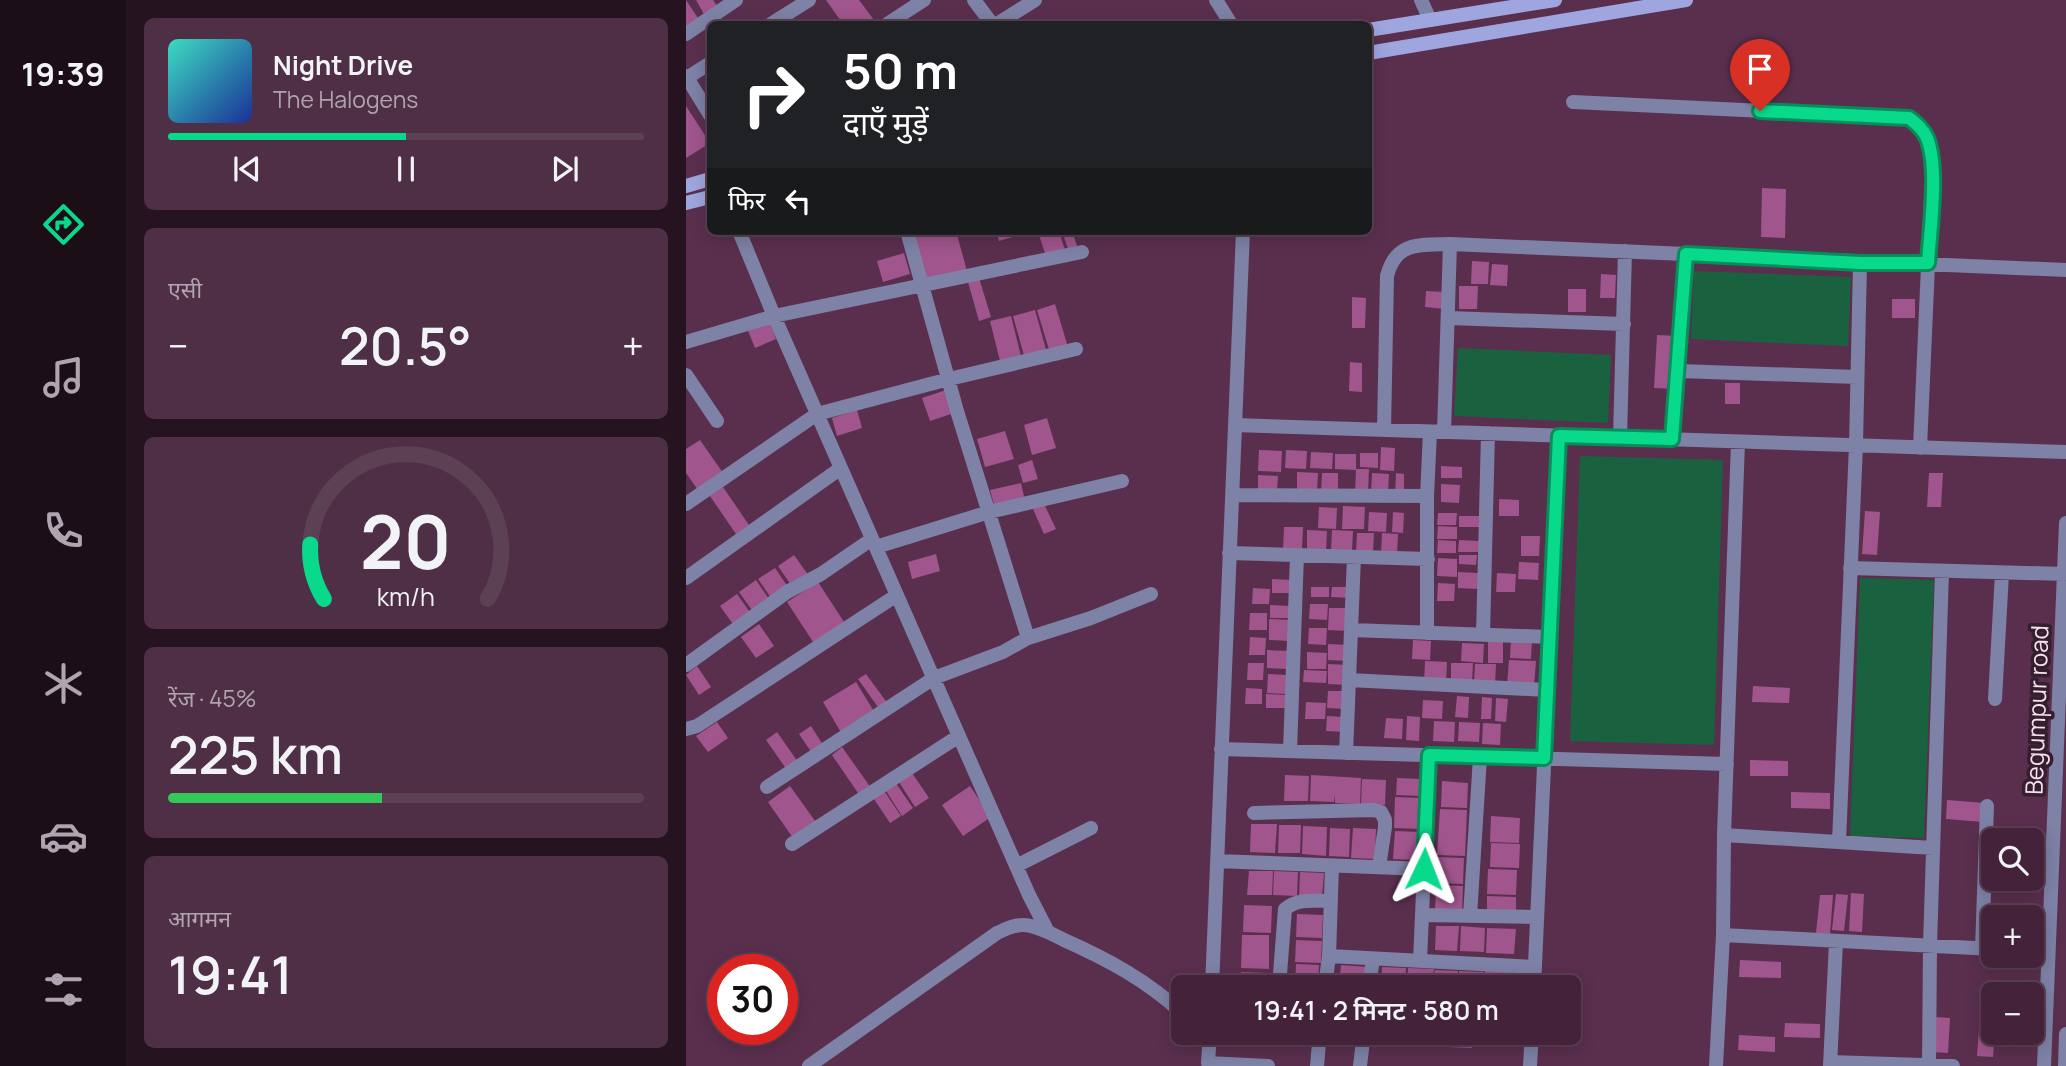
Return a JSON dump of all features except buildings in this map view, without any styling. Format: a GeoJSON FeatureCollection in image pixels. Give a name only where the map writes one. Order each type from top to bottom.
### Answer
{"type":"FeatureCollection","features":[{"type":"Feature","properties":{"kind":"main road"},"geometry":{"type":"LineString","coordinates":[[1372,29],[1555,0]]}},
{"type":"Feature","properties":{"kind":"main road"},"geometry":{"type":"LineString","coordinates":[[1372,52],[1686,0]]}},
{"type":"Feature","properties":{"kind":"main road"},"geometry":{"type":"LineString","coordinates":[[686,186],[707,180]]}},
{"type":"Feature","properties":{"kind":"main road"},"geometry":{"type":"LineString","coordinates":[[686,204],[707,198]]}},
{"type":"Feature","properties":{"kind":"street"},"geometry":{"type":"LineString","coordinates":[[686,34],[736,0]]}},
{"type":"Feature","properties":{"kind":"street"},"geometry":{"type":"LineString","coordinates":[[776,21],[809,0]]}},
{"type":"Feature","properties":{"kind":"street"},"geometry":{"type":"LineString","coordinates":[[892,21],[923,0]]}},
{"type":"Feature","properties":{"kind":"street"},"geometry":{"type":"LineString","coordinates":[[974,0],[990,21]]}},
{"type":"Feature","properties":{"kind":"street"},"geometry":{"type":"LineString","coordinates":[[1003,21],[1035,0]]}},
{"type":"Feature","properties":{"kind":"street"},"geometry":{"type":"LineString","coordinates":[[1216,0],[1229,21]]}},
{"type":"Feature","properties":{"kind":"street"},"geometry":{"type":"LineString","coordinates":[[1421,0],[1430,20]]}},
{"type":"Feature","properties":{"kind":"street"},"geometry":{"type":"LineString","coordinates":[[707,65],[687,77],[707,110]]}},
{"type":"Feature","properties":{"kind":"street"},"geometry":{"type":"LineString","coordinates":[[1573,102],[1909,118],[1920,127],[1929,147],[1932,174],[1920,448]]}},
{"type":"Feature","properties":{"kind":"street"},"geometry":{"type":"LineString","coordinates":[[741,235],[1016,866],[1048,932]]}},
{"type":"Feature","properties":{"kind":"street"},"geometry":{"type":"LineString","coordinates":[[908,235],[948,379],[1028,638]]}},
{"type":"Feature","properties":{"kind":"street"},"geometry":{"type":"LineString","coordinates":[[1212,975],[1243,235]]}},
{"type":"Feature","properties":{"kind":"street"},"geometry":{"type":"LineString","coordinates":[[1384,430],[1387,276],[1390,265],[1404,249],[1416,245],[1450,244],[2066,270]]}},
{"type":"Feature","properties":{"kind":"street"},"geometry":{"type":"LineString","coordinates":[[1427,633],[1427,496],[1449,318],[1450,244]]}},
{"type":"Feature","properties":{"kind":"street"},"geometry":{"type":"LineString","coordinates":[[1620,438],[1625,251]]}},
{"type":"Feature","properties":{"kind":"street"},"geometry":{"type":"LineString","coordinates":[[686,342],[774,316],[1082,252]]}},
{"type":"Feature","properties":{"kind":"street"},"geometry":{"type":"LineString","coordinates":[[1672,439],[1686,254]]}},
{"type":"Feature","properties":{"kind":"street"},"geometry":{"type":"LineString","coordinates":[[1839,842],[1856,445],[1860,263]]}},
{"type":"Feature","properties":{"kind":"street"},"geometry":{"type":"LineString","coordinates":[[1449,318],[1624,324]]}},
{"type":"Feature","properties":{"kind":"street"},"geometry":{"type":"LineString","coordinates":[[686,504],[817,414],[1076,349]]}},
{"type":"Feature","properties":{"kind":"street"},"geometry":{"type":"LineString","coordinates":[[1679,371],[1857,377]]}},
{"type":"Feature","properties":{"kind":"street"},"geometry":{"type":"LineString","coordinates":[[686,375],[717,421]]}},
{"type":"Feature","properties":{"kind":"street"},"geometry":{"type":"LineString","coordinates":[[1235,425],[2066,452]]}},
{"type":"Feature","properties":{"kind":"street"},"geometry":{"type":"LineString","coordinates":[[1483,635],[1488,433]]}},
{"type":"Feature","properties":{"kind":"street"},"geometry":{"type":"LineString","coordinates":[[1535,975],[1559,436]]}},
{"type":"Feature","properties":{"kind":"street"},"geometry":{"type":"LineString","coordinates":[[1716,1066],[1723,935],[1738,442]]}},
{"type":"Feature","properties":{"kind":"street"},"geometry":{"type":"LineString","coordinates":[[686,578],[841,468]]}},
{"type":"Feature","properties":{"kind":"street"},"geometry":{"type":"LineString","coordinates":[[686,665],[788,592],[874,543],[989,512],[1122,481]]}},
{"type":"Feature","properties":{"kind":"street"},"geometry":{"type":"LineString","coordinates":[[1232,495],[1427,496]]}},
{"type":"Feature","properties":{"kind":"street","name":"Begumpur road"},"geometry":{"type":"LineString","coordinates":[[2044,1066],[2048,952],[2061,788],[2066,523]]}},
{"type":"Feature","properties":{"kind":"street"},"geometry":{"type":"LineString","coordinates":[[1229,553],[1428,559]]}},
{"type":"Feature","properties":{"kind":"street"},"geometry":{"type":"LineString","coordinates":[[1290,751],[1297,555]]}},
{"type":"Feature","properties":{"kind":"street"},"geometry":{"type":"LineString","coordinates":[[1346,753],[1354,556]]}},
{"type":"Feature","properties":{"kind":"street"},"geometry":{"type":"LineString","coordinates":[[1850,568],[2064,574]]}},
{"type":"Feature","properties":{"kind":"street"},"geometry":{"type":"LineString","coordinates":[[1930,1065],[1930,946],[1942,571]]}},
{"type":"Feature","properties":{"kind":"street"},"geometry":{"type":"LineString","coordinates":[[1996,699],[2002,573]]}},
{"type":"Feature","properties":{"kind":"street"},"geometry":{"type":"LineString","coordinates":[[767,787],[934,678],[1003,652],[1028,638],[1091,618],[1151,594]]}},
{"type":"Feature","properties":{"kind":"street"},"geometry":{"type":"LineString","coordinates":[[686,729],[697,726],[897,595]]}},
{"type":"Feature","properties":{"kind":"street"},"geometry":{"type":"LineString","coordinates":[[1351,631],[1550,637]]}},
{"type":"Feature","properties":{"kind":"street"},"geometry":{"type":"LineString","coordinates":[[1349,680],[1547,690]]}},
{"type":"Feature","properties":{"kind":"street"},"geometry":{"type":"LineString","coordinates":[[792,844],[959,736]]}},
{"type":"Feature","properties":{"kind":"street"},"geometry":{"type":"LineString","coordinates":[[1221,749],[1727,764]]}},
{"type":"Feature","properties":{"kind":"street"},"geometry":{"type":"LineString","coordinates":[[1420,961],[1429,755]]}},
{"type":"Feature","properties":{"kind":"street"},"geometry":{"type":"LineString","coordinates":[[1471,916],[1480,757]]}},
{"type":"Feature","properties":{"kind":"street"},"geometry":{"type":"LineString","coordinates":[[1987,806],[1988,905]]}},
{"type":"Feature","properties":{"kind":"street"},"geometry":{"type":"LineString","coordinates":[[1254,813],[1381,812],[1385,827],[1379,867]]}},
{"type":"Feature","properties":{"kind":"street"},"geometry":{"type":"LineString","coordinates":[[1016,866],[1091,828]]}},
{"type":"Feature","properties":{"kind":"street"},"geometry":{"type":"LineString","coordinates":[[1724,835],[1933,848]]}},
{"type":"Feature","properties":{"kind":"street"},"geometry":{"type":"LineString","coordinates":[[1217,861],[1424,869]]}},
{"type":"Feature","properties":{"kind":"street"},"geometry":{"type":"LineString","coordinates":[[1327,975],[1332,866]]}},
{"type":"Feature","properties":{"kind":"street"},"geometry":{"type":"LineString","coordinates":[[1280,975],[1285,909],[1302,901],[1330,901]]}},
{"type":"Feature","properties":{"kind":"street"},"geometry":{"type":"LineString","coordinates":[[1423,915],[1537,917]]}},
{"type":"Feature","properties":{"kind":"street"},"geometry":{"type":"LineString","coordinates":[[809,1066],[1011,926],[1026,925],[1048,932],[1114,964],[1171,1004]]}},
{"type":"Feature","properties":{"kind":"street"},"geometry":{"type":"LineString","coordinates":[[1723,935],[1981,949]]}},
{"type":"Feature","properties":{"kind":"street"},"geometry":{"type":"LineString","coordinates":[[1836,942],[1830,1064],[1953,1066]]}},
{"type":"Feature","properties":{"kind":"street"},"geometry":{"type":"LineString","coordinates":[[2044,952],[2048,952]]}},
{"type":"Feature","properties":{"kind":"street"},"geometry":{"type":"LineString","coordinates":[[1329,956],[1535,967]]}},
{"type":"Feature","properties":{"kind":"street"},"geometry":{"type":"LineString","coordinates":[[1371,975],[1373,959]]}},
{"type":"Feature","properties":{"kind":"street"},"geometry":{"type":"LineString","coordinates":[[2065,1066],[2066,1034]]}},
{"type":"Feature","properties":{"kind":"street"},"geometry":{"type":"LineString","coordinates":[[1202,1045],[1208,1064]]}},
{"type":"Feature","properties":{"kind":"street"},"geometry":{"type":"LineString","coordinates":[[1208,1064],[1209,1045]]}},
{"type":"Feature","properties":{"kind":"street"},"geometry":{"type":"LineString","coordinates":[[1317,1066],[1319,1045]]}},
{"type":"Feature","properties":{"kind":"street"},"geometry":{"type":"LineString","coordinates":[[1360,1066],[1362,1045]]}},
{"type":"Feature","properties":{"kind":"street"},"geometry":{"type":"LineString","coordinates":[[1530,1066],[1531,1045]]}},
{"type":"Feature","properties":{"kind":"street"},"geometry":{"type":"LineString","coordinates":[[1208,1064],[1268,1066]]}},
{"type":"Feature","properties":{"kind":"green space"},"geometry":{"type":"Polygon","coordinates":[[[1694,271],[1851,277],[1848,346],[1691,339],[1694,271]]]}},
{"type":"Feature","properties":{"kind":"green space"},"geometry":{"type":"Polygon","coordinates":[[[1458,348],[1611,355],[1608,423],[1454,416],[1458,348]]]}},
{"type":"Feature","properties":{"kind":"green space"},"geometry":{"type":"Polygon","coordinates":[[[1580,456],[1723,460],[1714,745],[1570,741],[1580,456]]]}},
{"type":"Feature","properties":{"kind":"green space"},"geometry":{"type":"Polygon","coordinates":[[[1860,578],[1934,580],[1924,838],[1850,836],[1860,578]]]}},
{"type":"Feature","properties":{"kind":"route"},"geometry":{"type":"LineString","coordinates":[[1424,869],[1429,755],[1544,758],[1559,436],[1672,439],[1686,254],[1860,263],[1928,263],[1932,174],[1929,147],[1920,127],[1909,118],[1760,111]]}}]}
